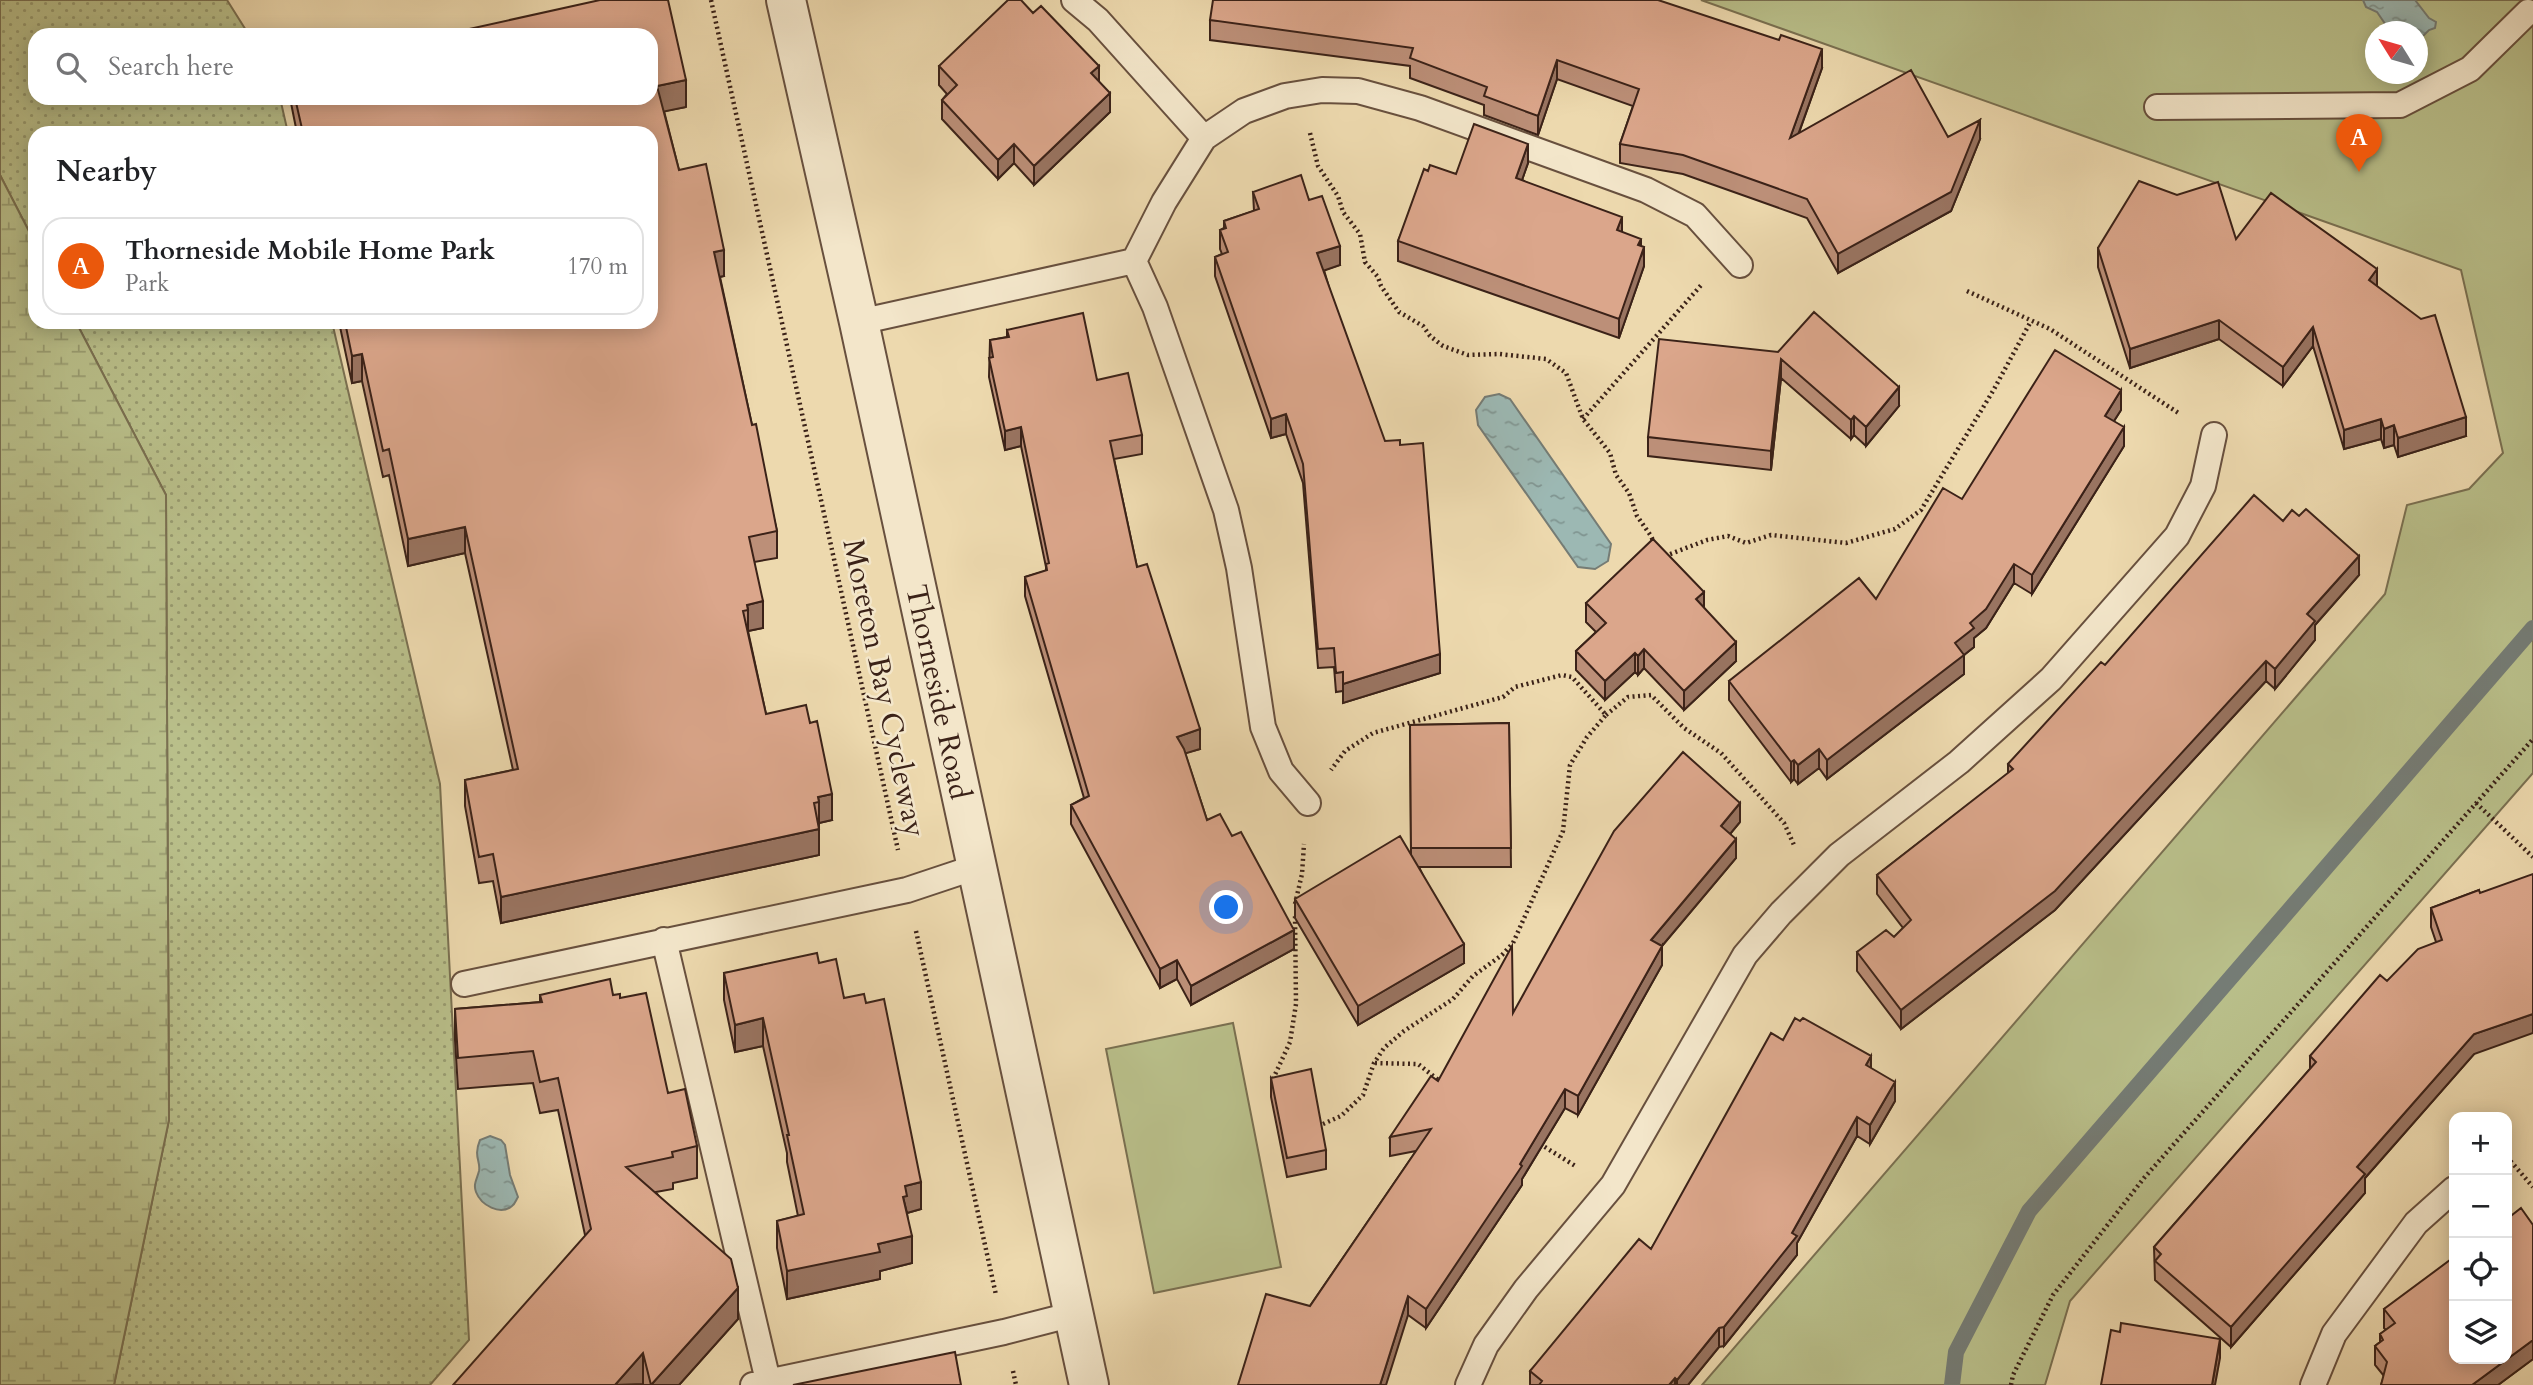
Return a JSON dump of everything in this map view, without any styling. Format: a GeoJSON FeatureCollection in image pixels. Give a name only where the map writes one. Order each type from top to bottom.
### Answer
{"type":"FeatureCollection","features":[{"type":"Feature","properties":{"kind":"street","name":"Thorneside Road"},"geometry":{"type":"LineString","coordinates":[[786,0],[859,322],[1089,1385]]}},
{"type":"Feature","properties":{"kind":"lane"},"geometry":{"type":"LineString","coordinates":[[1074,0],[1098,20],[1204,138]]}},
{"type":"Feature","properties":{"kind":"lane"},"geometry":{"type":"LineString","coordinates":[[2157,107],[2400,105],[2470,69],[2526,10]]}},
{"type":"Feature","properties":{"kind":"lane"},"geometry":{"type":"LineString","coordinates":[[1134,261],[1164,202],[1204,138],[1244,111],[1285,96],[1322,90],[1359,91],[1420,108],[1646,190],[1695,215],[1735,259]]}},
{"type":"Feature","properties":{"kind":"lane"},"geometry":{"type":"LineString","coordinates":[[859,322],[1134,261]]}},
{"type":"Feature","properties":{"kind":"lane"},"geometry":{"type":"LineString","coordinates":[[1134,261],[1155,307],[1226,510],[1239,568],[1263,727],[1281,771],[1308,803]]}},
{"type":"Feature","properties":{"kind":"lane"},"geometry":{"type":"LineString","coordinates":[[1468,1385],[1486,1345],[1525,1289],[1611,1187],[1745,956],[1781,913],[1839,855],[1959,762],[2051,679],[2177,536],[2203,486],[2214,435]]}},
{"type":"Feature","properties":{"kind":"lane"},"geometry":{"type":"LineString","coordinates":[[464,984],[907,890],[976,867]]}},
{"type":"Feature","properties":{"kind":"lane"},"geometry":{"type":"LineString","coordinates":[[664,940],[761,1383],[1004,1332],[1074,1314]]}},
{"type":"Feature","properties":{"kind":"lane"},"geometry":{"type":"LineString","coordinates":[[2313,1385],[2334,1334],[2416,1223],[2449,1193]]}},
{"type":"Feature","properties":{"kind":"path","name":"Moreton Bay Cycleway"},"geometry":{"type":"LineString","coordinates":[[711,0],[1016,1385]]}},
{"type":"Feature","properties":{"kind":"path"},"geometry":{"type":"LineString","coordinates":[[1298,94],[1307,128],[1312,136],[1318,166],[1338,196],[1343,212],[1360,234],[1365,262],[1378,277],[1399,312],[1423,326],[1430,336],[1443,346],[1468,355],[1499,354],[1546,359],[1566,373],[1583,419],[1610,453],[1616,475],[1629,493],[1637,516],[1656,547]]}},
{"type":"Feature","properties":{"kind":"path"},"geometry":{"type":"LineString","coordinates":[[1583,419],[1735,259]]}},
{"type":"Feature","properties":{"kind":"path"},"geometry":{"type":"LineString","coordinates":[[1967,291],[2050,329],[2214,435]]}},
{"type":"Feature","properties":{"kind":"path"},"geometry":{"type":"LineString","coordinates":[[1660,558],[1707,540],[1728,536],[1746,543],[1771,535],[1846,543],[1895,528],[1921,510],[1993,391],[2031,321]]}},
{"type":"Feature","properties":{"kind":"path"},"geometry":{"type":"LineString","coordinates":[[1273,1079],[1290,1042],[1296,1004],[1295,903],[1302,874],[1308,803],[1345,751],[1373,733],[1503,697],[1515,687],[1562,675],[1572,677],[1606,715]]}},
{"type":"Feature","properties":{"kind":"path"},"geometry":{"type":"LineString","coordinates":[[1324,1124],[1341,1116],[1363,1095],[1374,1063],[1384,1048],[1404,1031],[1453,999],[1473,976],[1502,955],[1513,943],[1563,831],[1570,765],[1587,737],[1606,715],[1628,696],[1651,695],[1684,728],[1721,754],[1784,823],[1799,854],[1804,890]]}},
{"type":"Feature","properties":{"kind":"path"},"geometry":{"type":"LineString","coordinates":[[2011,1385],[2013,1375],[2053,1295],[2144,1178],[2533,739]]}},
{"type":"Feature","properties":{"kind":"path"},"geometry":{"type":"LineString","coordinates":[[2476,803],[2533,857]]}},
{"type":"Feature","properties":{"kind":"path"},"geometry":{"type":"LineString","coordinates":[[1374,1063],[1418,1064],[1446,1086]]}},
{"type":"Feature","properties":{"kind":"path"},"geometry":{"type":"LineString","coordinates":[[1528,1137],[1611,1187]]}},
{"type":"Feature","properties":{"kind":"path"},"geometry":{"type":"LineString","coordinates":[[2512,1163],[2533,1187]]}},
{"type":"Feature","properties":{"kind":"green space"},"geometry":{"type":"Polygon","coordinates":[[[0,0],[227,0],[245,28],[28,28],[28,105],[282,105],[286,126],[28,126],[28,229],[0,175],[0,0]]]}},
{"type":"Feature","properties":{"kind":"green space"},"geometry":{"type":"Polygon","coordinates":[[[1701,0],[2533,0],[2533,773],[2070,1301],[2045,1385],[1702,1385],[2385,594],[2407,505],[2469,489],[2503,453],[2461,270],[1701,0]]]}},
{"type":"Feature","properties":{"kind":"green space"},"geometry":{"type":"Polygon","coordinates":[[[0,175],[28,229],[28,329],[80,329],[166,495],[169,1120],[114,1385],[0,1385],[0,175]]]}},
{"type":"Feature","properties":{"kind":"green space"},"geometry":{"type":"Polygon","coordinates":[[[80,329],[334,329],[440,784],[469,1340],[430,1385],[114,1385],[169,1120],[166,495],[80,329]]]}},
{"type":"Feature","properties":{"kind":"green space"},"geometry":{"type":"Polygon","coordinates":[[[1233,1023],[1281,1267],[1154,1293],[1106,1049],[1233,1023]]]}},
{"type":"Feature","properties":{"kind":"water"},"geometry":{"type":"Polygon","coordinates":[[[2363,0],[2415,0],[2429,18],[2436,22],[2435,28],[2428,31],[2428,21],[2383,21],[2377,12],[2366,7],[2363,0]]]}},
{"type":"Feature","properties":{"kind":"water"},"geometry":{"type":"Polygon","coordinates":[[[1499,394],[1510,399],[1611,544],[1608,561],[1595,569],[1578,567],[1478,425],[1476,410],[1485,397],[1499,394]]]}},
{"type":"Feature","properties":{"kind":"water"},"geometry":{"type":"Polygon","coordinates":[[[490,1136],[501,1140],[505,1145],[510,1175],[518,1197],[512,1206],[502,1210],[486,1205],[475,1189],[479,1171],[478,1146],[480,1140],[490,1136]]]}},
{"type":"Feature","properties":{"kind":"building"},"geometry":{"type":"Polygon","coordinates":[[[600,0],[668,0],[686,80],[658,86],[658,28],[474,28],[600,0]]]}},
{"type":"Feature","properties":{"kind":"building"},"geometry":{"type":"Polygon","coordinates":[[[1008,0],[1021,0],[1033,13],[1041,6],[1099,66],[1091,73],[1110,93],[1034,166],[1014,144],[998,160],[942,100],[957,85],[939,66],[1008,0]]]}},
{"type":"Feature","properties":{"kind":"building"},"geometry":{"type":"Polygon","coordinates":[[[1213,0],[1658,0],[1779,40],[1781,35],[1822,49],[1790,138],[1911,70],[1948,137],[1980,120],[1951,192],[1838,254],[1807,199],[1683,155],[1620,144],[1639,89],[1557,60],[1538,116],[1484,96],[1487,87],[1410,58],[1413,48],[1210,20],[1213,0]]]}},
{"type":"Feature","properties":{"kind":"building"},"geometry":{"type":"Polygon","coordinates":[[[658,90],[679,170],[706,164],[724,250],[714,252],[752,425],[756,424],[777,531],[749,537],[763,601],[747,605],[748,610],[743,611],[766,714],[806,705],[810,723],[817,721],[832,794],[818,797],[819,802],[814,803],[819,829],[501,897],[493,854],[479,857],[465,780],[518,769],[465,527],[408,539],[389,449],[383,451],[362,354],[352,356],[346,329],[658,329],[658,126],[301,126],[297,105],[658,105],[658,90]]]}},
{"type":"Feature","properties":{"kind":"building"},"geometry":{"type":"Polygon","coordinates":[[[1474,124],[1528,144],[1516,178],[1622,217],[1617,230],[1641,239],[1638,245],[1644,247],[1619,319],[1398,241],[1424,169],[1428,171],[1430,165],[1456,174],[1474,124]]]}},
{"type":"Feature","properties":{"kind":"building"},"geometry":{"type":"Polygon","coordinates":[[[1301,175],[1309,200],[1322,196],[1340,246],[1317,253],[1385,441],[1400,440],[1400,445],[1423,443],[1440,654],[1343,684],[1343,672],[1336,673],[1334,648],[1318,649],[1303,464],[1286,414],[1271,419],[1215,257],[1228,252],[1220,230],[1226,228],[1224,221],[1259,209],[1253,192],[1301,175]]]}},
{"type":"Feature","properties":{"kind":"building"},"geometry":{"type":"Polygon","coordinates":[[[2139,181],[2177,195],[2218,182],[2236,239],[2271,193],[2377,269],[2369,280],[2421,319],[2435,315],[2466,417],[2398,438],[2394,425],[2384,429],[2381,419],[2344,430],[2313,327],[2283,367],[2219,320],[2130,349],[2098,248],[2139,181]]]}},
{"type":"Feature","properties":{"kind":"building"},"geometry":{"type":"Polygon","coordinates":[[[1814,312],[1899,387],[1866,427],[1854,416],[1851,420],[1781,359],[1771,451],[1648,437],[1659,339],[1778,352],[1814,312]]]}},
{"type":"Feature","properties":{"kind":"building"},"geometry":{"type":"Polygon","coordinates":[[[1083,313],[1097,380],[1128,373],[1142,435],[1110,441],[1137,567],[1147,564],[1200,729],[1177,737],[1184,749],[1207,820],[1220,814],[1232,836],[1241,832],[1294,930],[1191,986],[1177,960],[1160,969],[1071,805],[1089,796],[1025,577],[1047,570],[1046,564],[1049,563],[1021,427],[1005,431],[989,358],[993,357],[990,340],[1009,337],[1007,330],[1083,313]]]}},
{"type":"Feature","properties":{"kind":"building"},"geometry":{"type":"Polygon","coordinates":[[[2055,350],[2121,390],[2105,416],[2124,427],[2032,575],[2014,564],[1986,609],[1970,623],[1974,628],[1955,643],[1964,655],[1827,760],[1819,749],[1798,765],[1794,760],[1791,762],[1729,681],[1859,578],[1876,599],[1943,488],[1962,499],[2055,350]]]}},
{"type":"Feature","properties":{"kind":"building"},"geometry":{"type":"Polygon","coordinates":[[[2254,495],[2283,521],[2292,510],[2299,516],[2306,509],[2359,556],[2307,614],[2315,621],[2275,669],[2266,661],[2055,891],[1901,1010],[1857,952],[1886,930],[1894,937],[1911,920],[1877,875],[2013,769],[2008,764],[2101,662],[2105,665],[2254,495]]]}},
{"type":"Feature","properties":{"kind":"building"},"geometry":{"type":"Polygon","coordinates":[[[1653,539],[1704,592],[1696,599],[1736,642],[1684,691],[1644,649],[1638,656],[1635,653],[1605,681],[1576,651],[1606,623],[1586,603],[1653,539]]]}},
{"type":"Feature","properties":{"kind":"building"},"geometry":{"type":"Polygon","coordinates":[[[1509,723],[1511,848],[1411,848],[1410,725],[1509,723]]]}},
{"type":"Feature","properties":{"kind":"building"},"geometry":{"type":"Polygon","coordinates":[[[1683,752],[1740,803],[1721,826],[1736,839],[1651,940],[1662,946],[1578,1096],[1565,1089],[1520,1164],[1522,1166],[1426,1309],[1408,1296],[1380,1385],[1238,1385],[1266,1294],[1310,1306],[1431,1129],[1390,1137],[1431,1076],[1438,1081],[1512,946],[1513,1013],[1614,831],[1683,752]]]}},
{"type":"Feature","properties":{"kind":"building"},"geometry":{"type":"Polygon","coordinates":[[[1400,836],[1464,944],[1358,1006],[1295,899],[1400,836]]]}},
{"type":"Feature","properties":{"kind":"building"},"geometry":{"type":"Polygon","coordinates":[[[2533,874],[2533,1014],[2474,1034],[2357,1167],[2365,1174],[2231,1327],[2155,1261],[2161,1254],[2154,1247],[2316,1062],[2310,1056],[2380,975],[2387,981],[2418,949],[2442,940],[2431,908],[2533,874]]]}},
{"type":"Feature","properties":{"kind":"building"},"geometry":{"type":"Polygon","coordinates":[[[817,953],[819,963],[836,959],[844,998],[864,994],[866,1003],[884,999],[921,1182],[905,1186],[907,1196],[903,1197],[912,1236],[878,1244],[880,1252],[787,1271],[777,1221],[804,1214],[789,1135],[763,1018],[735,1025],[724,973],[817,953]]]}},
{"type":"Feature","properties":{"kind":"building"},"geometry":{"type":"Polygon","coordinates":[[[610,979],[613,995],[620,994],[620,998],[646,993],[668,1093],[685,1089],[697,1146],[672,1152],[673,1157],[626,1167],[731,1259],[738,1288],[651,1385],[643,1353],[615,1385],[453,1385],[591,1229],[558,1078],[540,1082],[533,1051],[458,1058],[455,1009],[542,1002],[540,995],[610,979]]]}},
{"type":"Feature","properties":{"kind":"building"},"geometry":{"type":"Polygon","coordinates":[[[1795,1018],[1800,1021],[1803,1018],[1871,1056],[1866,1065],[1895,1082],[1870,1125],[1857,1117],[1792,1233],[1797,1236],[1724,1327],[1719,1328],[1677,1380],[1675,1378],[1669,1385],[1539,1385],[1542,1381],[1530,1371],[1639,1239],[1651,1249],[1771,1033],[1783,1040],[1795,1018]]]}},
{"type":"Feature","properties":{"kind":"building"},"geometry":{"type":"Polygon","coordinates":[[[1311,1069],[1326,1150],[1287,1158],[1271,1078],[1311,1069]]]}},
{"type":"Feature","properties":{"kind":"building"},"geometry":{"type":"Polygon","coordinates":[[[2521,1208],[2533,1225],[2533,1340],[2512,1355],[2512,1238],[2512,1215],[2521,1208]]]}},
{"type":"Feature","properties":{"kind":"building"},"geometry":{"type":"Polygon","coordinates":[[[2449,1261],[2449,1364],[2500,1364],[2472,1385],[2381,1385],[2387,1362],[2375,1346],[2383,1340],[2380,1334],[2395,1323],[2384,1309],[2449,1261]]]}},
{"type":"Feature","properties":{"kind":"building"},"geometry":{"type":"Polygon","coordinates":[[[2121,1323],[2220,1339],[2212,1385],[2101,1385],[2111,1330],[2120,1332],[2121,1323]]]}},
{"type":"Feature","properties":{"kind":"building"},"geometry":{"type":"Polygon","coordinates":[[[955,1352],[961,1385],[793,1385],[955,1352]]]}},
{"type":"Feature","properties":{"kind":"waterway"},"geometry":{"type":"LineString","coordinates":[[1952,1385],[1956,1352],[2029,1211],[2533,628]]}},
{"type":"Feature","properties":{"kind":"place","name":"Thorneside Mobile Home Park"},"geometry":{"type":"Point","coordinates":[2359,172]}}]}
